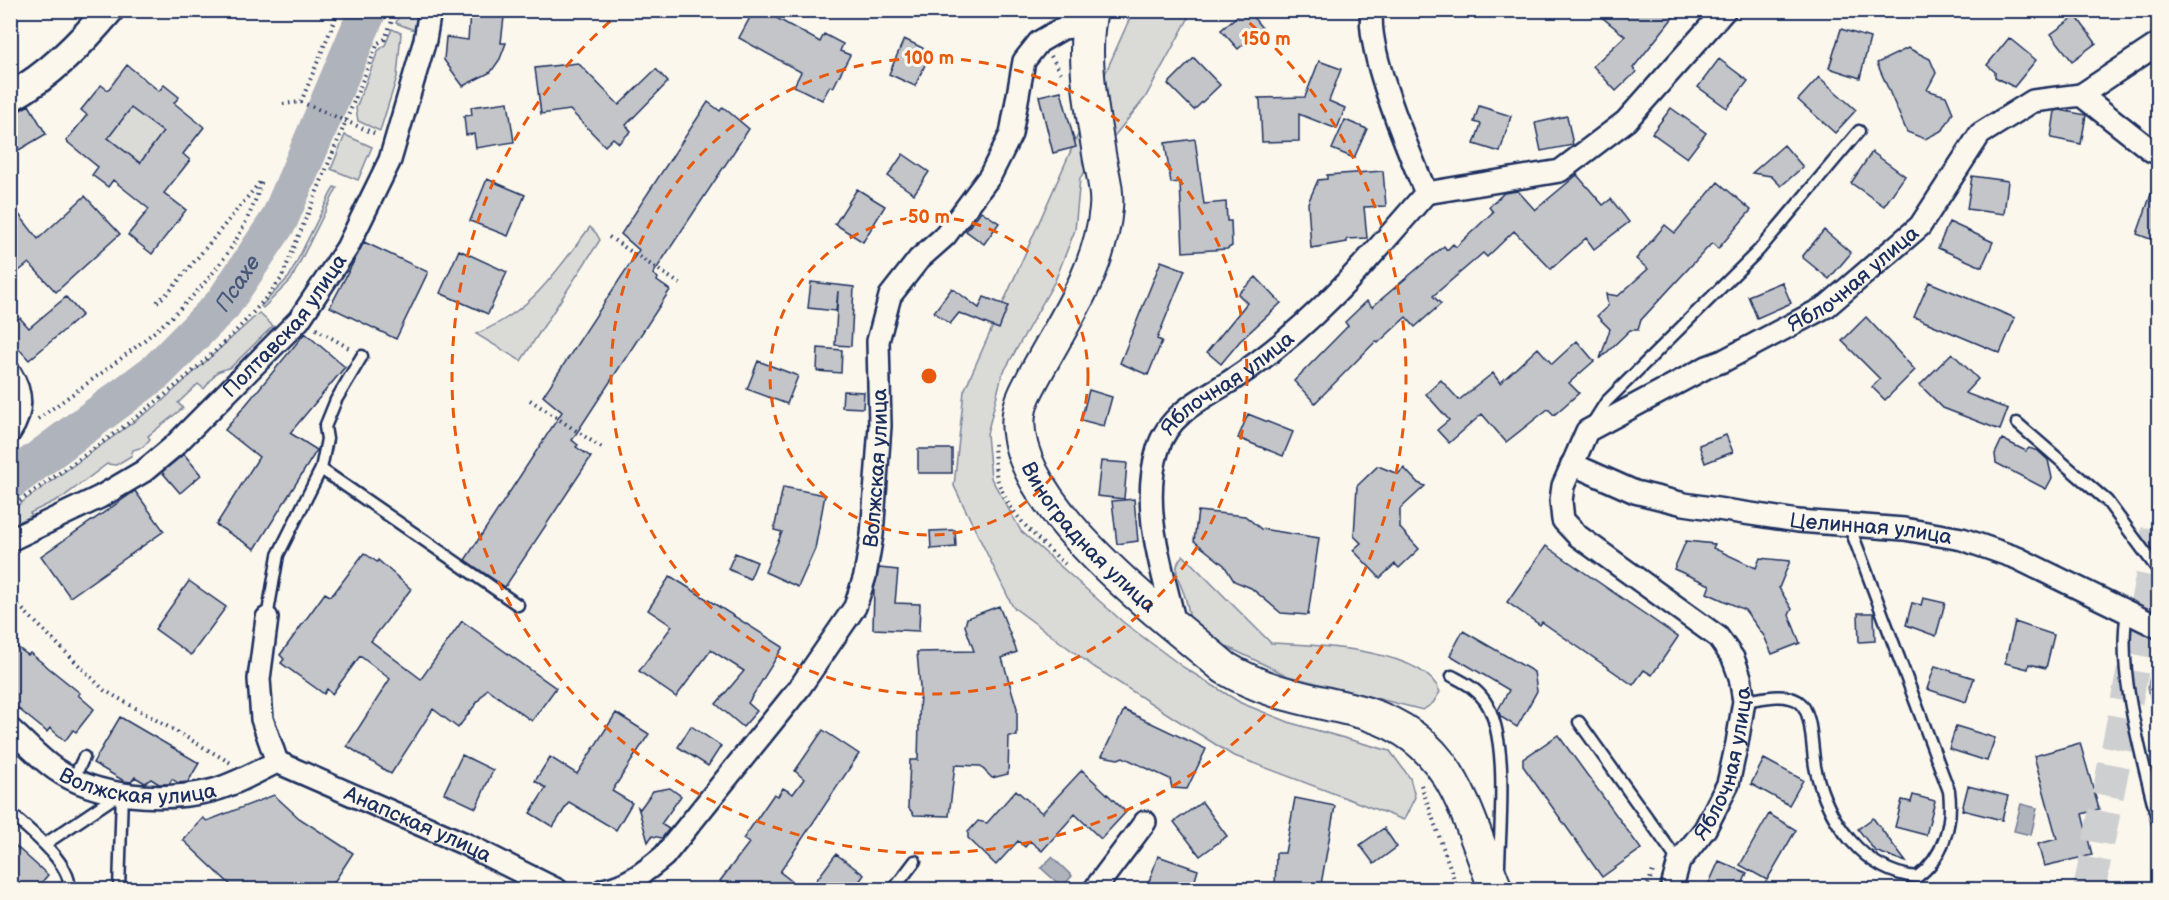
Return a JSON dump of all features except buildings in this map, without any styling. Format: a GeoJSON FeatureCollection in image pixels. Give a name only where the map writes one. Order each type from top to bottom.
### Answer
{"type":"FeatureCollection","features":[{"type":"Feature","properties":{"kind":"main road","name":"Виноградная улица"},"geometry":{"type":"LineString","coordinates":[[1090,18],[1088,61],[1106,208],[1101,232],[1072,310],[1024,397],[1019,422],[1029,469],[1039,487],[1082,544],[1225,668],[1252,684],[1300,699],[1392,722],[1416,736],[1442,763],[1460,798],[1497,890]]}},
{"type":"Feature","properties":{"kind":"street"},"geometry":{"type":"LineString","coordinates":[[10,97],[37,81],[83,41],[109,10]]}},
{"type":"Feature","properties":{"kind":"street","name":"Полтавская улица"},"geometry":{"type":"LineString","coordinates":[[10,540],[100,497],[144,471],[174,446],[299,320],[347,248],[396,142],[425,40],[430,10]]}},
{"type":"Feature","properties":{"kind":"street"},"geometry":{"type":"LineString","coordinates":[[1368,12],[1377,56],[1404,140],[1426,194],[1560,171],[1626,121],[1725,10]]}},
{"type":"Feature","properties":{"kind":"street","name":"Волжская улица"},"geometry":{"type":"LineString","coordinates":[[603,890],[620,886],[640,875],[664,856],[800,687],[855,607],[865,576],[872,536],[880,426],[878,341],[890,296],[919,259],[945,236],[990,176],[1011,134],[1024,61],[1039,42],[1063,28],[1090,18]]}},
{"type":"Feature","properties":{"kind":"street","name":"Яблочная улица"},"geometry":{"type":"LineString","coordinates":[[1671,890],[1679,862],[1705,829],[1728,784],[1744,701],[1737,667],[1719,637],[1578,536],[1563,520],[1562,493],[1587,432],[1827,306],[1920,226],[1980,134],[2033,101],[2081,95],[2158,44]]}},
{"type":"Feature","properties":{"kind":"street"},"geometry":{"type":"LineString","coordinates":[[2081,95],[2152,151],[2158,153]]}},
{"type":"Feature","properties":{"kind":"street","name":"Яблочная улица"},"geometry":{"type":"LineString","coordinates":[[1175,624],[1152,519],[1151,491],[1158,449],[1169,425],[1188,407],[1271,354],[1301,329],[1426,194]]}},
{"type":"Feature","properties":{"kind":"street"},"geometry":{"type":"LineString","coordinates":[[10,373],[21,397],[17,420],[20,428]]}},
{"type":"Feature","properties":{"kind":"street","name":"Целинная улица"},"geometry":{"type":"LineString","coordinates":[[1572,464],[1635,492],[1684,504],[1798,521],[1905,529],[1962,539],[2017,558],[2158,627]]}},
{"type":"Feature","properties":{"kind":"street"},"geometry":{"type":"LineString","coordinates":[[267,618],[259,679],[262,719],[277,762]]}},
{"type":"Feature","properties":{"kind":"street","name":"Волжская улица"},"geometry":{"type":"LineString","coordinates":[[10,729],[54,768],[73,780],[96,788],[122,792],[166,797],[212,791],[277,762]]}},
{"type":"Feature","properties":{"kind":"street","name":"Анапская улица"},"geometry":{"type":"LineString","coordinates":[[277,762],[465,844],[557,890]]}},
{"type":"Feature","properties":{"kind":"street"},"geometry":{"type":"LineString","coordinates":[[1094,890],[1145,822]]}},
{"type":"Feature","properties":{"kind":"lane","name":"Яблочная улица"},"geometry":{"type":"LineString","coordinates":[[1587,432],[1606,402],[1759,250],[1858,131]]}},
{"type":"Feature","properties":{"kind":"lane"},"geometry":{"type":"LineString","coordinates":[[267,618],[278,555],[321,469],[327,439],[326,427],[336,400],[362,356]]}},
{"type":"Feature","properties":{"kind":"lane"},"geometry":{"type":"LineString","coordinates":[[2017,423],[2107,501],[2158,570]]}},
{"type":"Feature","properties":{"kind":"lane"},"geometry":{"type":"LineString","coordinates":[[321,469],[518,605]]}},
{"type":"Feature","properties":{"kind":"lane"},"geometry":{"type":"LineString","coordinates":[[1744,701],[1774,696],[1799,702],[1807,711],[1815,770],[1842,832],[1868,857],[1903,876],[1917,877],[1926,870],[1947,834],[1951,820],[1948,791],[1849,525]]}},
{"type":"Feature","properties":{"kind":"lane"},"geometry":{"type":"LineString","coordinates":[[2127,613],[2123,640],[2132,703],[2158,823]]}},
{"type":"Feature","properties":{"kind":"lane"},"geometry":{"type":"LineString","coordinates":[[1452,676],[1473,687],[1485,701],[1493,717],[1502,790],[1497,890]]}},
{"type":"Feature","properties":{"kind":"lane"},"geometry":{"type":"LineString","coordinates":[[1580,722],[1679,862]]}},
{"type":"Feature","properties":{"kind":"lane"},"geometry":{"type":"LineString","coordinates":[[73,780],[84,757]]}},
{"type":"Feature","properties":{"kind":"lane"},"geometry":{"type":"LineString","coordinates":[[45,844],[122,792]]}},
{"type":"Feature","properties":{"kind":"lane"},"geometry":{"type":"LineString","coordinates":[[119,890],[122,792]]}},
{"type":"Feature","properties":{"kind":"lane"},"geometry":{"type":"LineString","coordinates":[[10,813],[45,844],[69,879],[69,890]]}},
{"type":"Feature","properties":{"kind":"lane"},"geometry":{"type":"LineString","coordinates":[[893,890],[915,861]]}},
{"type":"Feature","properties":{"kind":"path"},"geometry":{"type":"LineString","coordinates":[[301,102],[339,10]]}},
{"type":"Feature","properties":{"kind":"path"},"geometry":{"type":"LineString","coordinates":[[10,508],[160,400],[202,364],[258,308],[281,279],[378,43],[385,39],[396,10]]}},
{"type":"Feature","properties":{"kind":"path"},"geometry":{"type":"LineString","coordinates":[[283,104],[301,102],[396,142]]}},
{"type":"Feature","properties":{"kind":"path"},"geometry":{"type":"LineString","coordinates":[[20,428],[146,339],[205,284],[228,254],[255,204],[262,180],[170,291],[157,302]]}},
{"type":"Feature","properties":{"kind":"path"},"geometry":{"type":"LineString","coordinates":[[609,237],[683,286]]}},
{"type":"Feature","properties":{"kind":"path"},"geometry":{"type":"LineString","coordinates":[[299,320],[362,356]]}},
{"type":"Feature","properties":{"kind":"path"},"geometry":{"type":"LineString","coordinates":[[530,400],[602,448]]}},
{"type":"Feature","properties":{"kind":"path"},"geometry":{"type":"LineString","coordinates":[[10,597],[104,690],[251,774]]}},
{"type":"Feature","properties":{"kind":"shaded area"},"geometry":{"type":"Polygon","coordinates":[[[401,11],[418,11],[414,30],[396,23],[401,11]]]}},
{"type":"Feature","properties":{"kind":"shaded area"},"geometry":{"type":"Polygon","coordinates":[[[1133,11],[1189,11],[1188,19],[1145,98],[1080,178],[1075,230],[1055,281],[1002,375],[987,434],[991,478],[1021,531],[1123,622],[1183,667],[1241,703],[1291,723],[1390,751],[1410,778],[1415,797],[1404,820],[1232,755],[1094,667],[1013,607],[954,486],[964,391],[1133,11]]]}},
{"type":"Feature","properties":{"kind":"shaded area"},"geometry":{"type":"Polygon","coordinates":[[[392,29],[401,33],[397,77],[380,131],[358,121],[356,108],[378,51],[385,45],[392,29]]]}},
{"type":"Feature","properties":{"kind":"shaded area"},"geometry":{"type":"Polygon","coordinates":[[[131,108],[163,132],[140,163],[108,138],[131,108]]]}},
{"type":"Feature","properties":{"kind":"shaded area"},"geometry":{"type":"Polygon","coordinates":[[[345,135],[372,147],[358,180],[331,169],[345,135]]]}},
{"type":"Feature","properties":{"kind":"shaded area"},"geometry":{"type":"Polygon","coordinates":[[[334,187],[337,188],[291,280],[263,308],[261,306],[289,277],[334,187]]]}},
{"type":"Feature","properties":{"kind":"shaded area"},"geometry":{"type":"Polygon","coordinates":[[[590,227],[600,240],[521,361],[476,334],[513,314],[541,289],[590,227]]]}},
{"type":"Feature","properties":{"kind":"shaded area"},"geometry":{"type":"Polygon","coordinates":[[[259,313],[273,326],[231,367],[217,372],[204,389],[198,384],[178,403],[183,408],[148,436],[150,439],[143,447],[133,450],[131,456],[116,465],[107,464],[63,497],[30,513],[33,517],[11,527],[10,511],[160,403],[259,313]]]}},
{"type":"Feature","properties":{"kind":"shaded area"},"geometry":{"type":"Polygon","coordinates":[[[1183,555],[1271,643],[1338,648],[1390,658],[1413,666],[1430,677],[1440,692],[1433,703],[1423,710],[1288,676],[1211,639],[1191,624],[1177,572],[1177,566],[1183,555]]]}},
{"type":"Feature","properties":{"kind":"shaded area"},"geometry":{"type":"Polygon","coordinates":[[[2155,670],[2158,670],[2158,704],[2151,698],[2148,688],[2155,670]]]}},
{"type":"Feature","properties":{"kind":"shaded area"},"geometry":{"type":"Polygon","coordinates":[[[2021,804],[2037,808],[2031,835],[2014,831],[2021,804]]]}},
{"type":"Feature","properties":{"kind":"shaded area"},"geometry":{"type":"Polygon","coordinates":[[[1052,857],[1072,876],[1062,887],[1041,868],[1052,857]]]}},
{"type":"Feature","properties":{"kind":"waterway","name":"Псахе"},"geometry":{"type":"LineString","coordinates":[[10,481],[157,371],[223,304],[279,220],[368,10]]}},
{"type":"Feature","properties":{"kind":"tunnel"},"geometry":{"type":"LineString","coordinates":[[2089,890],[2155,558],[2158,521]]}}]}
